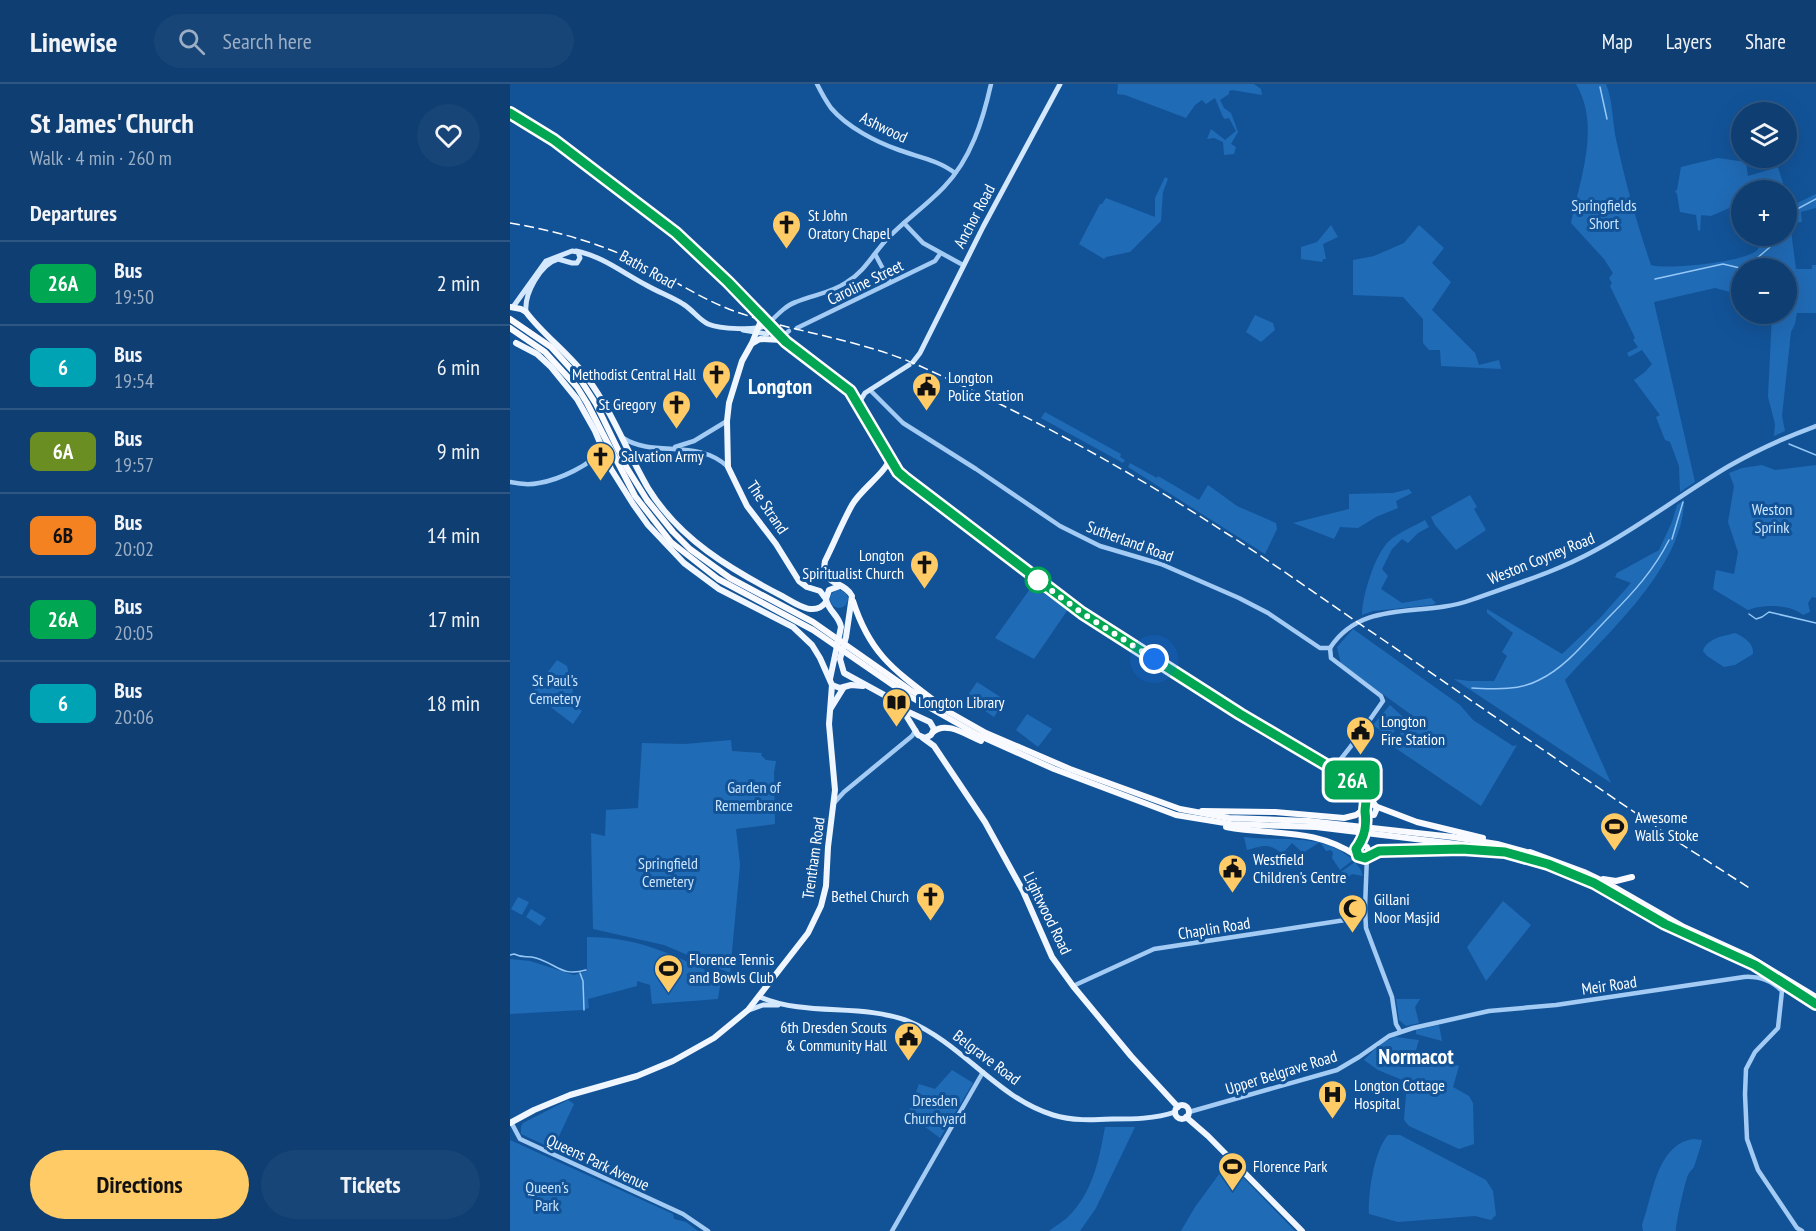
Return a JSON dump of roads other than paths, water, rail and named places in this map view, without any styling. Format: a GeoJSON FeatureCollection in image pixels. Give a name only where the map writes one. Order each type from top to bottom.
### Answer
{"type":"FeatureCollection","features":[{"type":"Feature","properties":{"kind":"highway"},"geometry":{"type":"LineString","coordinates":[[510,319],[551,347],[580,379],[596,404],[627,468],[646,500],[690,549],[727,576],[813,622],[910,690],[964,722],[1021,748],[1180,809],[1220,817],[1310,821],[1404,831],[1497,844],[1561,862],[1596,878],[1683,927],[1750,957],[1816,997]]}},
{"type":"Feature","properties":{"kind":"highway"},"geometry":{"type":"LineString","coordinates":[[510,328],[545,352],[577,387],[635,496],[671,542],[704,570],[813,630],[934,711],[1016,753]]}},
{"type":"Feature","properties":{"kind":"highway"},"geometry":{"type":"LineString","coordinates":[[851,604],[882,658],[911,683],[964,722]]}},
{"type":"Feature","properties":{"kind":"highway"},"geometry":{"type":"LineString","coordinates":[[933,733],[939,728],[947,728],[1176,815],[1242,830],[1318,837],[1358,856]]}},
{"type":"Feature","properties":{"kind":"highway"},"geometry":{"type":"LineString","coordinates":[[1158,802],[1201,811],[1275,812],[1344,818],[1366,810]]}},
{"type":"Feature","properties":{"kind":"highway"},"geometry":{"type":"LineString","coordinates":[[1375,805],[1417,822],[1505,844],[1534,854]]}},
{"type":"Feature","properties":{"kind":"highway"},"geometry":{"type":"LineString","coordinates":[[1176,815],[1231,824],[1334,829],[1465,845],[1505,852],[1548,864],[1594,883],[1665,924],[1755,965],[1816,1004]]}},
{"type":"Feature","properties":{"kind":"highway"},"geometry":{"type":"LineString","coordinates":[[1368,854],[1376,851],[1426,849],[1505,852]]}},
{"type":"Feature","properties":{"kind":"highway"},"geometry":{"type":"LineString","coordinates":[[1596,878],[1616,880],[1632,877],[1626,886],[1635,900]]}},
{"type":"Feature","properties":{"kind":"main road","name":"Anchor Road"},"geometry":{"type":"LineString","coordinates":[[858,404],[868,392],[911,363],[920,353],[963,265],[1060,84]]}},
{"type":"Feature","properties":{"kind":"main road"},"geometry":{"type":"LineString","coordinates":[[510,113],[554,140],[676,233],[704,258],[764,323],[853,394],[898,472]]}},
{"type":"Feature","properties":{"kind":"main road"},"geometry":{"type":"LineString","coordinates":[[569,262],[567,257],[572,252]]}},
{"type":"Feature","properties":{"kind":"main road"},"geometry":{"type":"LineString","coordinates":[[579,260],[579,255],[572,252],[552,257],[543,263],[525,292],[511,307],[528,314],[579,366],[623,437],[649,490],[667,514],[702,548],[748,579],[804,608],[819,609],[826,601],[829,590],[840,586]]}},
{"type":"Feature","properties":{"kind":"main road","name":"Baths Road"},"geometry":{"type":"LineString","coordinates":[[572,252],[614,265],[691,309],[707,324],[736,328],[764,323]]}},
{"type":"Feature","properties":{"kind":"main road"},"geometry":{"type":"LineString","coordinates":[[591,256],[575,263],[555,259],[545,266],[526,300],[531,327],[529,334],[516,342],[537,354],[561,378],[586,413],[607,460],[628,496],[648,525],[684,563],[719,589],[793,627],[802,634],[819,656],[832,684],[838,688],[866,687]]}},
{"type":"Feature","properties":{"kind":"main road","name":"The Strand"},"geometry":{"type":"LineString","coordinates":[[764,323],[742,361],[733,389],[727,421],[728,467],[747,506],[776,544],[799,581],[807,587],[820,591],[826,601]]}},
{"type":"Feature","properties":{"kind":"main road"},"geometry":{"type":"LineString","coordinates":[[752,343],[760,339],[782,339]]}},
{"type":"Feature","properties":{"kind":"main road","name":"Anchor Road"},"geometry":{"type":"LineString","coordinates":[[853,394],[868,392]]}},
{"type":"Feature","properties":{"kind":"main road"},"geometry":{"type":"LineString","coordinates":[[832,684],[832,674],[851,604],[850,591],[826,575],[825,561],[852,505],[886,466],[890,458]]}},
{"type":"Feature","properties":{"kind":"main road"},"geometry":{"type":"LineString","coordinates":[[877,476],[891,470],[898,472],[1082,613],[1240,714],[1356,782],[1377,810],[1368,823]]}},
{"type":"Feature","properties":{"kind":"main road"},"geometry":{"type":"LineString","coordinates":[[826,601],[829,608],[835,612],[844,635]]}},
{"type":"Feature","properties":{"kind":"main road"},"geometry":{"type":"LineString","coordinates":[[835,612],[844,612],[851,604]]}},
{"type":"Feature","properties":{"kind":"main road"},"geometry":{"type":"LineString","coordinates":[[831,708],[848,678],[840,664],[839,651]]}},
{"type":"Feature","properties":{"kind":"main road"},"geometry":{"type":"LineString","coordinates":[[832,674],[838,671],[845,673],[885,696],[902,709],[927,720],[933,724],[933,733],[923,738],[918,735],[902,709]]}},
{"type":"Feature","properties":{"kind":"main road","name":"Trentham Road"},"geometry":{"type":"LineString","coordinates":[[510,1123],[570,1095],[637,1076],[673,1061],[714,1038],[760,997],[808,933],[821,906],[826,886],[834,803],[829,724],[832,684]]}},
{"type":"Feature","properties":{"kind":"main road"},"geometry":{"type":"LineString","coordinates":[[916,729],[918,723],[927,720]]}},
{"type":"Feature","properties":{"kind":"main road","name":"Lightwood Road"},"geometry":{"type":"LineString","coordinates":[[933,733],[934,746]]}},
{"type":"Feature","properties":{"kind":"main road","name":"Lightwood Road"},"geometry":{"type":"LineString","coordinates":[[923,738],[934,746],[985,822],[1023,891],[1052,957],[1073,986],[1177,1109]]}},
{"type":"Feature","properties":{"kind":"main road"},"geometry":{"type":"LineString","coordinates":[[1366,793],[1368,823],[1365,837],[1368,854]]}},
{"type":"Feature","properties":{"kind":"main road"},"geometry":{"type":"LineString","coordinates":[[1366,810],[1370,804],[1375,805]]}},
{"type":"Feature","properties":{"kind":"main road"},"geometry":{"type":"LineString","coordinates":[[1366,810],[1374,815]]}},
{"type":"Feature","properties":{"kind":"main road"},"geometry":{"type":"LineString","coordinates":[[1365,837],[1356,851],[1358,856],[1368,854]]}},
{"type":"Feature","properties":{"kind":"main road"},"geometry":{"type":"LineString","coordinates":[[1358,846],[1364,845],[1368,854]]}},
{"type":"Feature","properties":{"kind":"main road","name":"Belgrave Road"},"geometry":{"type":"LineString","coordinates":[[760,997],[782,1005]]}},
{"type":"Feature","properties":{"kind":"main road","name":"Belgrave Road"},"geometry":{"type":"LineString","coordinates":[[748,1010],[763,1005],[782,1005],[873,1013],[909,1022],[933,1034],[1030,1105],[1053,1115],[1098,1120],[1150,1117],[1177,1109]]}},
{"type":"Feature","properties":{"kind":"main road"},"geometry":{"type":"LineString","coordinates":[[1187,1114],[1179,1117],[1177,1109],[1184,1106],[1187,1114],[1302,1231]]}},
{"type":"Feature","properties":{"kind":"street","name":"Ashwood"},"geometry":{"type":"LineString","coordinates":[[817,84],[829,106],[847,122],[890,147],[934,161],[955,173]]}},
{"type":"Feature","properties":{"kind":"street"},"geometry":{"type":"LineString","coordinates":[[764,323],[795,302],[829,293],[846,283],[861,271],[904,223],[946,186],[970,148],[983,120],[991,84]]}},
{"type":"Feature","properties":{"kind":"street"},"geometry":{"type":"LineString","coordinates":[[904,223],[923,243],[963,265]]}},
{"type":"Feature","properties":{"kind":"street"},"geometry":{"type":"LineString","coordinates":[[875,253],[890,282]]}},
{"type":"Feature","properties":{"kind":"street","name":"Caroline Street"},"geometry":{"type":"LineString","coordinates":[[797,328],[935,261],[940,254]]}},
{"type":"Feature","properties":{"kind":"street"},"geometry":{"type":"LineString","coordinates":[[782,339],[789,331]]}},
{"type":"Feature","properties":{"kind":"street","name":"Sutherland Road"},"geometry":{"type":"LineString","coordinates":[[868,392],[903,423],[1060,526],[1101,546],[1161,564],[1239,598],[1268,613],[1320,648],[1330,648],[1331,658],[1381,696],[1383,701],[1333,769]]}},
{"type":"Feature","properties":{"kind":"street"},"geometry":{"type":"LineString","coordinates":[[673,447],[694,441],[727,421]]}},
{"type":"Feature","properties":{"kind":"street","name":"Weston Coyney Road"},"geometry":{"type":"LineString","coordinates":[[1330,648],[1340,635],[1366,618],[1470,601],[1584,557],[1729,467],[1769,445],[1816,426]]}},
{"type":"Feature","properties":{"kind":"street"},"geometry":{"type":"LineString","coordinates":[[623,437],[639,446],[692,450],[709,455],[728,467]]}},
{"type":"Feature","properties":{"kind":"street"},"geometry":{"type":"LineString","coordinates":[[692,450],[694,441]]}},
{"type":"Feature","properties":{"kind":"street"},"geometry":{"type":"LineString","coordinates":[[633,457],[634,449],[639,446]]}},
{"type":"Feature","properties":{"kind":"street"},"geometry":{"type":"LineString","coordinates":[[510,482],[531,484],[549,481],[596,458],[602,449]]}},
{"type":"Feature","properties":{"kind":"street"},"geometry":{"type":"LineString","coordinates":[[596,458],[607,460]]}},
{"type":"Feature","properties":{"kind":"street"},"geometry":{"type":"LineString","coordinates":[[834,803],[844,792],[906,742],[916,729]]}},
{"type":"Feature","properties":{"kind":"street"},"geometry":{"type":"LineString","coordinates":[[906,742],[923,738]]}},
{"type":"Feature","properties":{"kind":"street"},"geometry":{"type":"LineString","coordinates":[[835,792],[844,792]]}},
{"type":"Feature","properties":{"kind":"street"},"geometry":{"type":"LineString","coordinates":[[1368,854],[1365,917],[1367,932],[1392,997],[1396,1024],[1400,1031]]}},
{"type":"Feature","properties":{"kind":"street"},"geometry":{"type":"LineString","coordinates":[[1358,856],[1366,872]]}},
{"type":"Feature","properties":{"kind":"street","name":"Chaplin Road"},"geometry":{"type":"LineString","coordinates":[[1073,986],[1154,949],[1365,917]]}},
{"type":"Feature","properties":{"kind":"street","name":"Meir Road"},"geometry":{"type":"LineString","coordinates":[[1477,1014],[1606,998],[1744,977],[1768,980],[1782,990],[1778,1028],[1755,1052],[1748,1064],[1745,1076],[1747,1139],[1758,1170],[1797,1228],[1802,1231]]}},
{"type":"Feature","properties":{"kind":"street","name":"Upper Belgrave Road"},"geometry":{"type":"LineString","coordinates":[[1187,1114],[1337,1070],[1400,1031],[1477,1014]]}},
{"type":"Feature","properties":{"kind":"street"},"geometry":{"type":"LineString","coordinates":[[892,1231],[983,1072]]}},
{"type":"Feature","properties":{"kind":"street","name":"Queens Park Avenue"},"geometry":{"type":"LineString","coordinates":[[510,1123],[520,1139],[683,1214],[708,1231]]}},
{"type":"Feature","properties":{"kind":"waterway"},"geometry":{"type":"LineString","coordinates":[[1600,87],[1607,119]]}},
{"type":"Feature","properties":{"kind":"waterway"},"geometry":{"type":"LineString","coordinates":[[1797,209],[1816,199]]}},
{"type":"Feature","properties":{"kind":"waterway"},"geometry":{"type":"LineString","coordinates":[[1655,279],[1723,264],[1740,268],[1748,266],[1770,246]]}},
{"type":"Feature","properties":{"kind":"waterway"},"geometry":{"type":"LineString","coordinates":[[1789,444],[1816,455]]}},
{"type":"Feature","properties":{"kind":"waterway"},"geometry":{"type":"LineString","coordinates":[[1672,539],[1683,502]]}},
{"type":"Feature","properties":{"kind":"waterway"},"geometry":{"type":"LineString","coordinates":[[1472,688],[1506,689],[1523,686],[1539,680],[1559,667],[1635,590],[1657,561],[1669,540]]}},
{"type":"Feature","properties":{"kind":"waterway"},"geometry":{"type":"LineString","coordinates":[[1749,614],[1756,619],[1769,612],[1816,623]]}},
{"type":"Feature","properties":{"kind":"waterway"},"geometry":{"type":"LineString","coordinates":[[510,955],[536,958],[565,971],[586,970]]}},
{"type":"Feature","properties":{"kind":"waterway"},"geometry":{"type":"LineString","coordinates":[[580,973],[583,981],[584,1010]]}},
{"type":"Feature","properties":{"kind":"railway"},"geometry":{"type":"LineString","coordinates":[[510,223],[546,230],[617,252],[702,297],[757,319],[897,357],[960,384],[1038,423],[1152,487],[1246,546],[1681,844],[1751,889]]}},
{"type":"Feature","properties":{"kind":"place","name":"St John Oratory Chapel"},"geometry":{"type":"Point","coordinates":[787,250]}},
{"type":"Feature","properties":{"kind":"place","name":"Methodist Central Hall"},"geometry":{"type":"Point","coordinates":[717,400]}},
{"type":"Feature","properties":{"kind":"place","name":"Longton Police Station"},"geometry":{"type":"Point","coordinates":[927,412]}},
{"type":"Feature","properties":{"kind":"place","name":"St Gregory"},"geometry":{"type":"Point","coordinates":[677,430]}},
{"type":"Feature","properties":{"kind":"place","name":"Salvation Army"},"geometry":{"type":"Point","coordinates":[600,482]}},
{"type":"Feature","properties":{"kind":"place","name":"Longton Spiritualist Church"},"geometry":{"type":"Point","coordinates":[925,590]}},
{"type":"Feature","properties":{"kind":"place","name":"Longton Library"},"geometry":{"type":"Point","coordinates":[897,728]}},
{"type":"Feature","properties":{"kind":"place","name":"Longton Fire Station"},"geometry":{"type":"Point","coordinates":[1360,756]}},
{"type":"Feature","properties":{"kind":"place","name":"Awesome Walls Stoke"},"geometry":{"type":"Point","coordinates":[1614,852]}},
{"type":"Feature","properties":{"kind":"place","name":"Westfield Children's Centre"},"geometry":{"type":"Point","coordinates":[1232,894]}},
{"type":"Feature","properties":{"kind":"place","name":"Bethel Church"},"geometry":{"type":"Point","coordinates":[930,922]}},
{"type":"Feature","properties":{"kind":"place","name":"Gillani Noor Masjid"},"geometry":{"type":"Point","coordinates":[1353,934]}},
{"type":"Feature","properties":{"kind":"place","name":"Florence Tennis and Bowls Club"},"geometry":{"type":"Point","coordinates":[668,994]}},
{"type":"Feature","properties":{"kind":"place","name":"6th Dresden Scouts & Community Hall"},"geometry":{"type":"Point","coordinates":[908,1062]}},
{"type":"Feature","properties":{"kind":"place","name":"Longton Cottage Hospital"},"geometry":{"type":"Point","coordinates":[1333,1120]}},
{"type":"Feature","properties":{"kind":"place","name":"Florence Park"},"geometry":{"type":"Point","coordinates":[1232,1192]}},
{"type":"Feature","properties":{"kind":"district","name":"Longton"},"geometry":{"type":"Point","coordinates":[780,386]}},
{"type":"Feature","properties":{"kind":"district","name":"Normacot"},"geometry":{"type":"Point","coordinates":[1416,1056]}},
{"type":"Feature","properties":{"kind":"park label","name":"Springfields Short"},"geometry":{"type":"Point","coordinates":[1604,214]}},
{"type":"Feature","properties":{"kind":"park label","name":"Weston Sprink"},"geometry":{"type":"Point","coordinates":[1772,518]}},
{"type":"Feature","properties":{"kind":"park label","name":"St Paul's Cemetery"},"geometry":{"type":"Point","coordinates":[555,689]}},
{"type":"Feature","properties":{"kind":"park label","name":"Garden of Remembrance"},"geometry":{"type":"Point","coordinates":[754,796]}},
{"type":"Feature","properties":{"kind":"park label","name":"Springfield Cemetery"},"geometry":{"type":"Point","coordinates":[668,872]}},
{"type":"Feature","properties":{"kind":"park label","name":"Dresden Churchyard"},"geometry":{"type":"Point","coordinates":[935,1109]}},
{"type":"Feature","properties":{"kind":"park label","name":"Queen's Park"},"geometry":{"type":"Point","coordinates":[547,1196]}}]}
